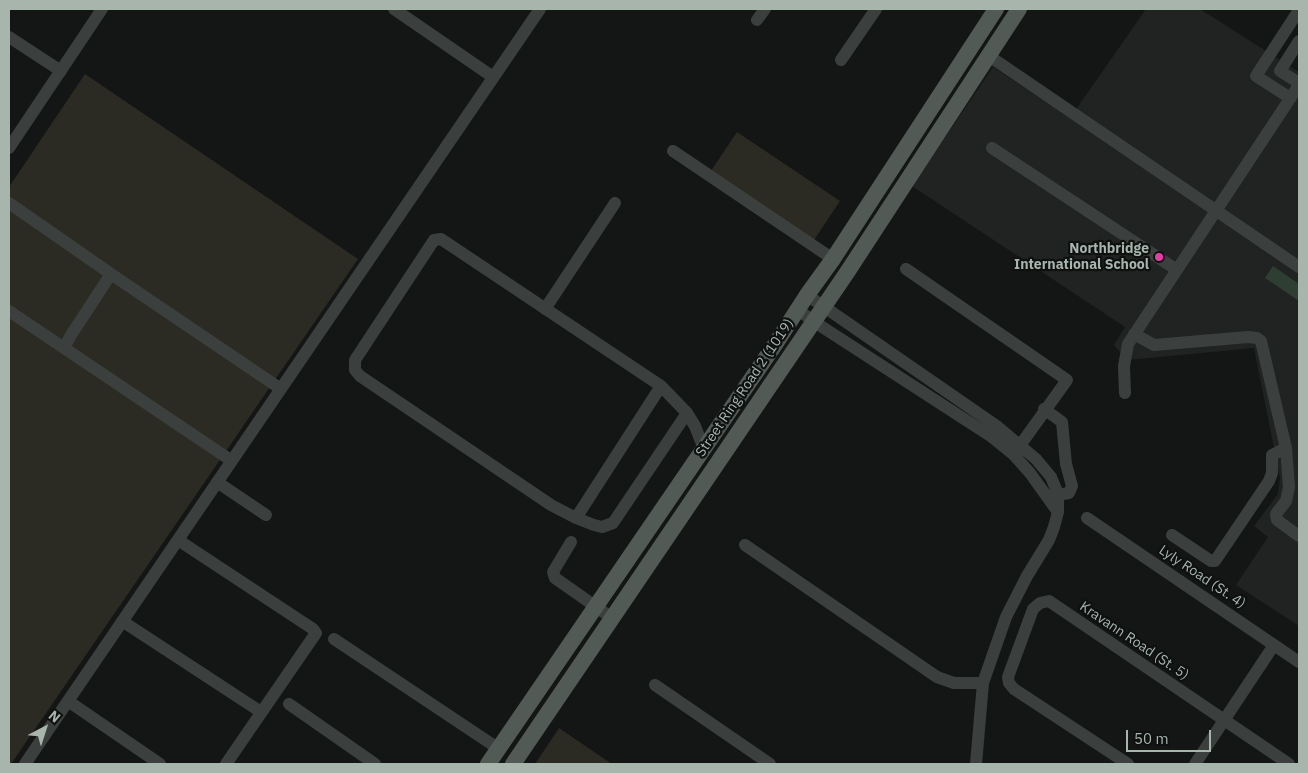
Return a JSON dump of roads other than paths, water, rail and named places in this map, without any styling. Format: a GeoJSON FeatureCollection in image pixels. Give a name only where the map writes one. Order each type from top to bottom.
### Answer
{"type":"FeatureCollection","features":[{"type":"Feature","properties":{"kind":"main road","name":"Street Ring Road 2 (1019)"},"geometry":{"type":"LineString","coordinates":[[488,764],[704,449],[797,309],[833,259],[996,9]]}},
{"type":"Feature","properties":{"kind":"main road","name":"Street Ring Road 2 (1019)"},"geometry":{"type":"LineString","coordinates":[[513,764],[813,322],[1019,9]]}},
{"type":"Feature","properties":{"kind":"street"},"geometry":{"type":"LineString","coordinates":[[9,148],[102,9]]}},
{"type":"Feature","properties":{"kind":"street"},"geometry":{"type":"LineString","coordinates":[[394,9],[494,77]]}},
{"type":"Feature","properties":{"kind":"street"},"geometry":{"type":"LineString","coordinates":[[25,764],[540,9]]}},
{"type":"Feature","properties":{"kind":"street"},"geometry":{"type":"LineString","coordinates":[[757,20],[764,9]]}},
{"type":"Feature","properties":{"kind":"street"},"geometry":{"type":"LineString","coordinates":[[841,60],[876,9]]}},
{"type":"Feature","properties":{"kind":"street"},"geometry":{"type":"LineString","coordinates":[[1290,98],[1256,76],[1299,10]]}},
{"type":"Feature","properties":{"kind":"street"},"geometry":{"type":"LineString","coordinates":[[9,37],[61,71]]}},
{"type":"Feature","properties":{"kind":"street"},"geometry":{"type":"LineString","coordinates":[[1125,393],[1124,366],[1128,344],[1299,84],[1280,71],[1299,41]]}},
{"type":"Feature","properties":{"kind":"street"},"geometry":{"type":"LineString","coordinates":[[988,56],[1299,267]]}},
{"type":"Feature","properties":{"kind":"street"},"geometry":{"type":"LineString","coordinates":[[992,148],[1177,270]]}},
{"type":"Feature","properties":{"kind":"street"},"geometry":{"type":"LineString","coordinates":[[673,151],[833,259]]}},
{"type":"Feature","properties":{"kind":"street"},"geometry":{"type":"LineString","coordinates":[[545,309],[615,203]]}},
{"type":"Feature","properties":{"kind":"street"},"geometry":{"type":"LineString","coordinates":[[9,204],[281,389]]}},
{"type":"Feature","properties":{"kind":"street"},"geometry":{"type":"LineString","coordinates":[[687,414],[613,523],[602,527],[576,518],[551,505],[360,376],[354,366],[355,360],[434,240],[441,239],[662,386],[687,414],[695,426],[704,449]]}},
{"type":"Feature","properties":{"kind":"street"},"geometry":{"type":"LineString","coordinates":[[906,269],[1067,380],[1016,449]]}},
{"type":"Feature","properties":{"kind":"street"},"geometry":{"type":"LineString","coordinates":[[64,348],[111,274]]}},
{"type":"Feature","properties":{"kind":"street"},"geometry":{"type":"LineString","coordinates":[[807,295],[998,427],[1016,449]]}},
{"type":"Feature","properties":{"kind":"street"},"geometry":{"type":"LineString","coordinates":[[797,309],[813,322],[992,437],[1036,459],[1051,478],[1053,496],[1058,512],[1048,540],[1006,617],[983,684],[976,764]]}},
{"type":"Feature","properties":{"kind":"street"},"geometry":{"type":"LineString","coordinates":[[9,311],[232,461]]}},
{"type":"Feature","properties":{"kind":"street"},"geometry":{"type":"LineString","coordinates":[[1134,334],[1154,345],[1248,337],[1257,338],[1261,341],[1286,448],[1289,487],[1286,501],[1276,514],[1277,520],[1299,536]]}},
{"type":"Feature","properties":{"kind":"street"},"geometry":{"type":"LineString","coordinates":[[576,518],[662,386]]}},
{"type":"Feature","properties":{"kind":"street"},"geometry":{"type":"LineString","coordinates":[[1044,409],[1059,419],[1064,428],[1066,464],[1072,486],[1069,493],[1053,496]]}},
{"type":"Feature","properties":{"kind":"street"},"geometry":{"type":"LineString","coordinates":[[1172,535],[1210,560],[1216,561],[1269,481],[1272,473],[1272,455],[1286,448]]}},
{"type":"Feature","properties":{"kind":"street"},"geometry":{"type":"LineString","coordinates":[[217,482],[266,515]]}},
{"type":"Feature","properties":{"kind":"street","name":"Lyly Road (St. 4)"},"geometry":{"type":"LineString","coordinates":[[1087,518],[1299,662]]}},
{"type":"Feature","properties":{"kind":"street"},"geometry":{"type":"LineString","coordinates":[[178,540],[313,629],[316,633],[226,764]]}},
{"type":"Feature","properties":{"kind":"street"},"geometry":{"type":"LineString","coordinates":[[570,542],[553,572],[555,578],[612,618]]}},
{"type":"Feature","properties":{"kind":"street"},"geometry":{"type":"LineString","coordinates":[[745,545],[937,677],[954,683],[983,684]]}},
{"type":"Feature","properties":{"kind":"street","name":"Kravann Road (St. 5)"},"geometry":{"type":"LineString","coordinates":[[1128,764],[1014,689],[1009,683],[1008,677],[1033,609],[1040,602],[1049,601],[1289,764]]}},
{"type":"Feature","properties":{"kind":"street"},"geometry":{"type":"LineString","coordinates":[[122,621],[261,712]]}},
{"type":"Feature","properties":{"kind":"street"},"geometry":{"type":"LineString","coordinates":[[334,639],[499,749]]}},
{"type":"Feature","properties":{"kind":"street"},"geometry":{"type":"LineString","coordinates":[[1195,764],[1274,645]]}},
{"type":"Feature","properties":{"kind":"street"},"geometry":{"type":"LineString","coordinates":[[655,685],[770,764]]}},
{"type":"Feature","properties":{"kind":"street"},"geometry":{"type":"LineString","coordinates":[[68,701],[153,762]]}},
{"type":"Feature","properties":{"kind":"street"},"geometry":{"type":"LineString","coordinates":[[289,704],[375,764]]}},
{"type":"Feature","properties":{"kind":"place","name":"Northbridge International School"},"geometry":{"type":"Point","coordinates":[1159,257]}}]}
